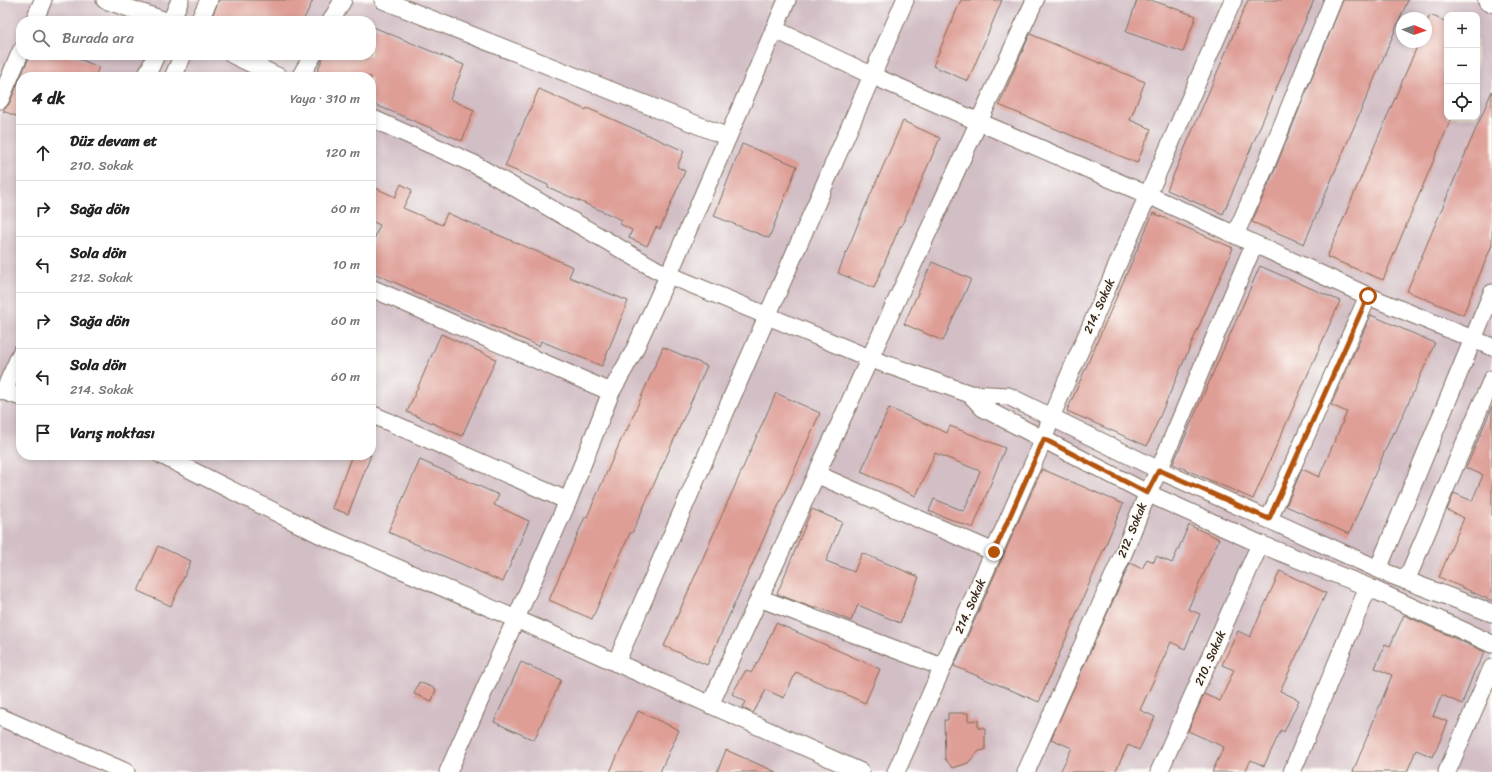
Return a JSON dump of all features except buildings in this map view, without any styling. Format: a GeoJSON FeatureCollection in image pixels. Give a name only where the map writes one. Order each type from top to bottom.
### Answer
{"type":"FeatureCollection","features":[{"type":"Feature","properties":{"kind":"street"},"geometry":{"type":"LineString","coordinates":[[36,16],[43,0]]}},
{"type":"Feature","properties":{"kind":"street"},"geometry":{"type":"LineString","coordinates":[[105,0],[151,16]]}},
{"type":"Feature","properties":{"kind":"street"},"geometry":{"type":"LineString","coordinates":[[173,16],[180,0]]}},
{"type":"Feature","properties":{"kind":"street"},"geometry":{"type":"LineString","coordinates":[[201,16],[208,0]]}},
{"type":"Feature","properties":{"kind":"street"},"geometry":{"type":"LineString","coordinates":[[334,16],[343,0]]}},
{"type":"Feature","properties":{"kind":"street"},"geometry":{"type":"LineString","coordinates":[[383,0],[728,137]]}},
{"type":"Feature","properties":{"kind":"street"},"geometry":{"type":"LineString","coordinates":[[448,772],[568,501],[611,392],[633,353],[670,274],[786,0]]}},
{"type":"Feature","properties":{"kind":"street"},"geometry":{"type":"LineString","coordinates":[[616,663],[769,316],[905,0]]}},
{"type":"Feature","properties":{"kind":"street"},"geometry":{"type":"LineString","coordinates":[[710,705],[1035,0]]}},
{"type":"Feature","properties":{"kind":"street","name":"214. Sokak"},"geometry":{"type":"LineString","coordinates":[[896,772],[1044,439],[1051,417],[1233,0]]}},
{"type":"Feature","properties":{"kind":"street"},"geometry":{"type":"LineString","coordinates":[[1235,235],[1266,166],[1333,0]]}},
{"type":"Feature","properties":{"kind":"street"},"geometry":{"type":"LineString","coordinates":[[774,29],[873,76],[1148,195],[1368,296],[1492,347]]}},
{"type":"Feature","properties":{"kind":"street"},"geometry":{"type":"LineString","coordinates":[[0,100],[17,60]]}},
{"type":"Feature","properties":{"kind":"street"},"geometry":{"type":"LineString","coordinates":[[148,72],[154,60]]}},
{"type":"Feature","properties":{"kind":"street"},"geometry":{"type":"LineString","coordinates":[[175,72],[181,60]]}},
{"type":"Feature","properties":{"kind":"street"},"geometry":{"type":"LineString","coordinates":[[243,60],[269,72]]}},
{"type":"Feature","properties":{"kind":"street"},"geometry":{"type":"LineString","coordinates":[[303,72],[310,60]]}},
{"type":"Feature","properties":{"kind":"street"},"geometry":{"type":"LineString","coordinates":[[376,120],[474,164],[657,270],[670,274],[870,358],[970,394],[1008,396],[1159,470],[1378,569],[1492,613]]}},
{"type":"Feature","properties":{"kind":"street","name":"212. Sokak"},"geometry":{"type":"LineString","coordinates":[[1026,772],[1076,656],[1122,557],[1147,493],[1159,470],[1254,244]]}},
{"type":"Feature","properties":{"kind":"street"},"geometry":{"type":"LineString","coordinates":[[376,290],[611,392]]}},
{"type":"Feature","properties":{"kind":"street"},"geometry":{"type":"LineString","coordinates":[[1378,569],[1492,293]]}},
{"type":"Feature","properties":{"kind":"street"},"geometry":{"type":"LineString","coordinates":[[1269,519],[1368,296]]}},
{"type":"Feature","properties":{"kind":"street"},"geometry":{"type":"LineString","coordinates":[[16,363],[2,391],[16,395]]}},
{"type":"Feature","properties":{"kind":"street"},"geometry":{"type":"LineString","coordinates":[[1406,581],[1492,378]]}},
{"type":"Feature","properties":{"kind":"street"},"geometry":{"type":"LineString","coordinates":[[970,394],[983,408],[1147,493],[1260,544],[1368,587],[1492,644]]}},
{"type":"Feature","properties":{"kind":"street"},"geometry":{"type":"LineString","coordinates":[[376,416],[568,501]]}},
{"type":"Feature","properties":{"kind":"street"},"geometry":{"type":"LineString","coordinates":[[171,460],[321,536],[616,663],[861,772]]}},
{"type":"Feature","properties":{"kind":"street"},"geometry":{"type":"LineString","coordinates":[[816,474],[994,552]]}},
{"type":"Feature","properties":{"kind":"street","name":"210. Sokak"},"geometry":{"type":"LineString","coordinates":[[1159,772],[1260,544]]}},
{"type":"Feature","properties":{"kind":"street"},"geometry":{"type":"LineString","coordinates":[[1292,772],[1368,587]]}},
{"type":"Feature","properties":{"kind":"street"},"geometry":{"type":"LineString","coordinates":[[759,598],[942,667]]}},
{"type":"Feature","properties":{"kind":"street"},"geometry":{"type":"LineString","coordinates":[[1447,772],[1492,668]]}},
{"type":"Feature","properties":{"kind":"street"},"geometry":{"type":"LineString","coordinates":[[0,717],[126,772]]}},
{"type":"Feature","properties":{"kind":"shaded area"},"geometry":{"type":"Polygon","coordinates":[[[0,0],[1492,0],[1492,772],[0,772],[0,0]]]}},
{"type":"Feature","properties":{"kind":"route"},"geometry":{"type":"LineString","coordinates":[[994,552],[1044,439],[1147,493],[1159,470],[1269,519],[1368,296]]}}]}
